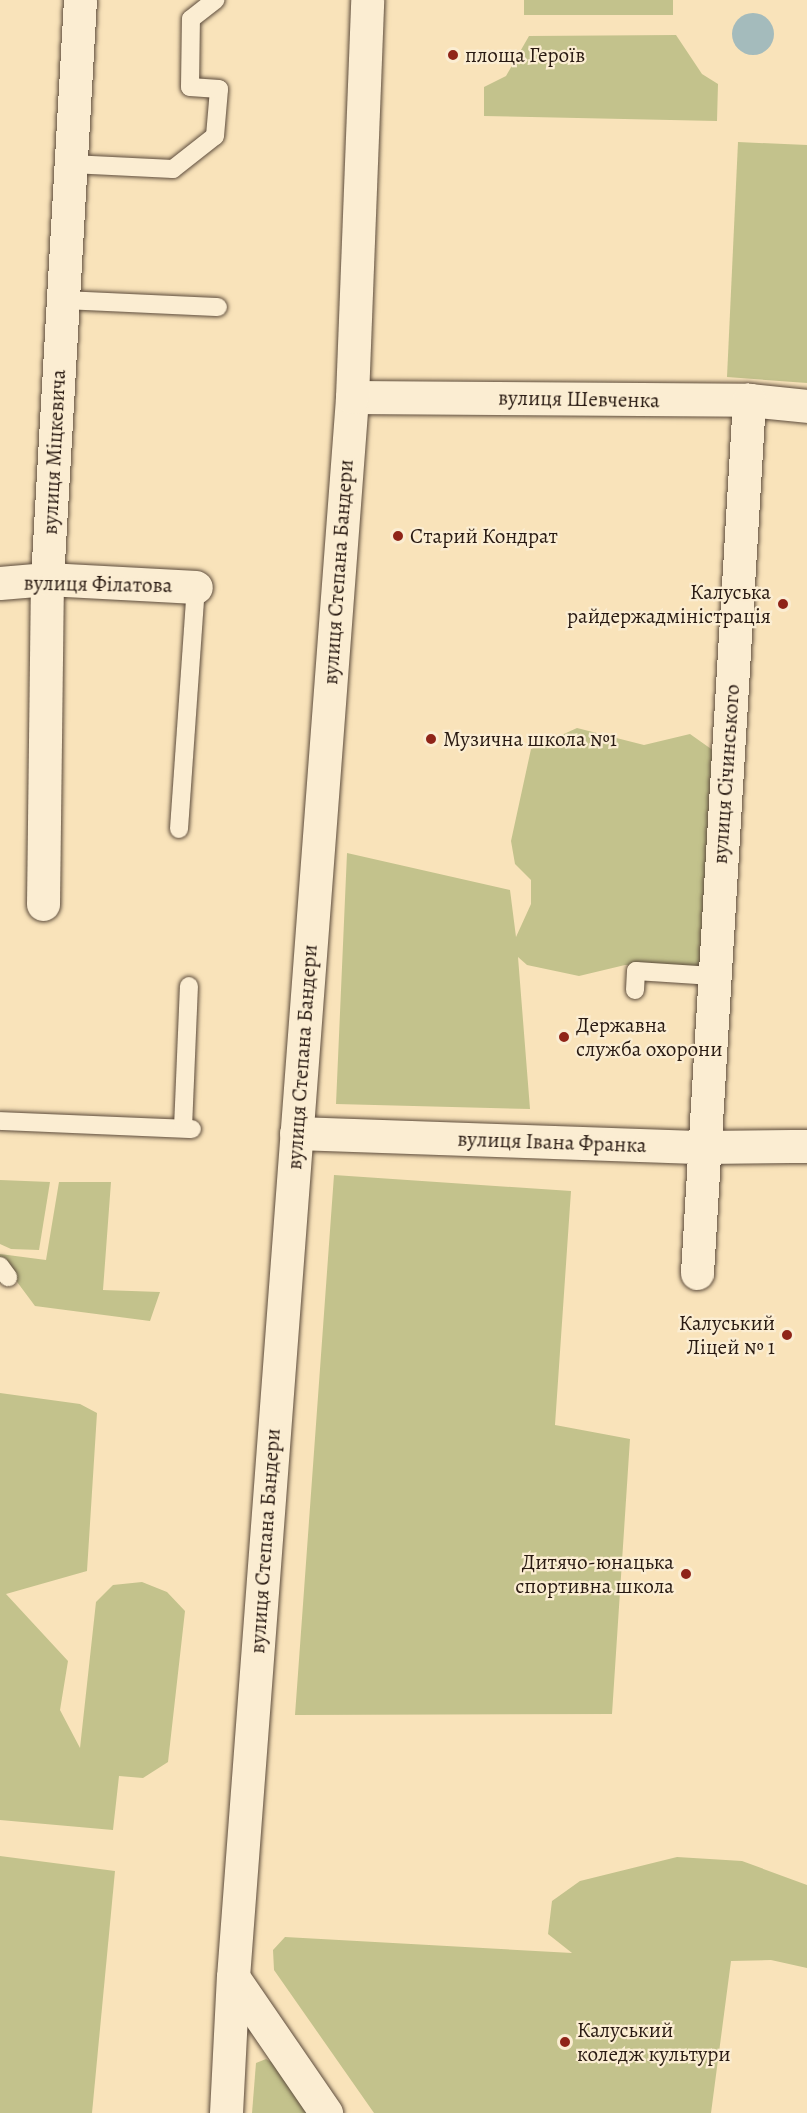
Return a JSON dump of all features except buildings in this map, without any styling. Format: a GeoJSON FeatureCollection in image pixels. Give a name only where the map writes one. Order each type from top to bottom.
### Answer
{"type":"FeatureCollection","features":[{"type":"Feature","properties":{"kind":"street","name":"вулиця Міцкевича"},"geometry":{"type":"LineString","coordinates":[[43,904],[46,579],[80,0]]}},
{"type":"Feature","properties":{"kind":"street","name":"вулиця Степана Бандери"},"geometry":{"type":"LineString","coordinates":[[226,2113],[233,1977],[352,397],[368,0]]}},
{"type":"Feature","properties":{"kind":"street","name":"вулиця Шевченка"},"geometry":{"type":"LineString","coordinates":[[352,397],[749,400],[807,406]]}},
{"type":"Feature","properties":{"kind":"street","name":"вулиця Січинського"},"geometry":{"type":"LineString","coordinates":[[697,1273],[749,400]]}},
{"type":"Feature","properties":{"kind":"street","name":"вулиця Філатова"},"geometry":{"type":"LineString","coordinates":[[0,583],[46,579],[196,587]]}},
{"type":"Feature","properties":{"kind":"street","name":"вулиця Івана Франка"},"geometry":{"type":"LineString","coordinates":[[296,1133],[704,1147],[807,1146]]}},
{"type":"Feature","properties":{"kind":"street"},"geometry":{"type":"LineString","coordinates":[[233,1977],[326,2113]]}},
{"type":"Feature","properties":{"kind":"lane"},"geometry":{"type":"LineString","coordinates":[[71,164],[173,169],[215,136],[219,89],[189,87],[191,19],[215,0]]}},
{"type":"Feature","properties":{"kind":"lane"},"geometry":{"type":"LineString","coordinates":[[62,300],[218,307]]}},
{"type":"Feature","properties":{"kind":"lane"},"geometry":{"type":"LineString","coordinates":[[179,829],[196,587]]}},
{"type":"Feature","properties":{"kind":"lane"},"geometry":{"type":"LineString","coordinates":[[635,990],[636,971],[713,976]]}},
{"type":"Feature","properties":{"kind":"lane"},"geometry":{"type":"LineString","coordinates":[[0,1121],[188,1129],[189,986]]}},
{"type":"Feature","properties":{"kind":"shaded area"},"geometry":{"type":"Polygon","coordinates":[[[524,0],[673,0],[673,15],[524,15],[524,0]]]}},
{"type":"Feature","properties":{"kind":"shaded area"},"geometry":{"type":"Polygon","coordinates":[[[676,35],[702,74],[718,84],[717,121],[484,116],[484,87],[506,76],[529,36],[676,35]]]}},
{"type":"Feature","properties":{"kind":"shaded area"},"geometry":{"type":"Polygon","coordinates":[[[738,142],[807,145],[807,383],[727,377],[738,142]]]}},
{"type":"Feature","properties":{"kind":"shaded area"},"geometry":{"type":"Polygon","coordinates":[[[577,728],[644,745],[690,734],[714,751],[705,966],[625,965],[579,976],[527,965],[518,957],[530,1109],[336,1104],[347,853],[510,890],[516,937],[531,904],[531,880],[515,864],[511,841],[531,749],[577,728]]]}},
{"type":"Feature","properties":{"kind":"shaded area"},"geometry":{"type":"Polygon","coordinates":[[[334,1175],[571,1191],[555,1425],[630,1439],[612,1714],[295,1715],[334,1175]]]}},
{"type":"Feature","properties":{"kind":"shaded area"},"geometry":{"type":"Polygon","coordinates":[[[0,1180],[50,1182],[39,1250],[11,1249],[0,1244],[0,1180]]]}},
{"type":"Feature","properties":{"kind":"shaded area"},"geometry":{"type":"Polygon","coordinates":[[[59,1182],[111,1182],[103,1290],[160,1292],[150,1321],[35,1306],[0,1259],[0,1254],[46,1260],[59,1182]]]}},
{"type":"Feature","properties":{"kind":"shaded area"},"geometry":{"type":"Polygon","coordinates":[[[0,1393],[80,1404],[97,1413],[87,1571],[6,1594],[68,1661],[60,1710],[80,1748],[96,1602],[113,1585],[142,1582],[167,1592],[185,1611],[168,1762],[143,1778],[119,1776],[113,1830],[0,1820],[0,1393]]]}},
{"type":"Feature","properties":{"kind":"shaded area"},"geometry":{"type":"Polygon","coordinates":[[[0,1856],[115,1871],[92,2113],[0,2113],[0,1856]]]}},
{"type":"Feature","properties":{"kind":"shaded area","name":"Калуський коледж культури"},"geometry":{"type":"Polygon","coordinates":[[[677,1857],[742,1861],[807,1885],[807,1968],[771,1960],[731,1961],[711,2113],[374,2113],[274,1970],[273,1950],[285,1937],[572,1953],[548,1934],[552,1901],[580,1881],[677,1857]]]}},
{"type":"Feature","properties":{"kind":"shaded area"},"geometry":{"type":"Polygon","coordinates":[[[266,2059],[278,2066],[310,2113],[252,2113],[256,2063],[266,2059]]]}},
{"type":"Feature","properties":{"kind":"water"},"geometry":{"type":"Polygon","coordinates":[[[753,13],[761,14],[768,19],[773,26],[773,42],[768,49],[761,54],[753,55],[745,54],[738,49],[733,42],[732,34],[733,26],[738,19],[745,14],[753,13]]]}},
{"type":"Feature","properties":{"kind":"place","name":"площа Героїв"},"geometry":{"type":"Point","coordinates":[453,55]}},
{"type":"Feature","properties":{"kind":"place","name":"Старий Кондрат"},"geometry":{"type":"Point","coordinates":[398,536]}},
{"type":"Feature","properties":{"kind":"place","name":"Калуська райдержадміністрація"},"geometry":{"type":"Point","coordinates":[783,604]}},
{"type":"Feature","properties":{"kind":"place","name":"Музична школа №1"},"geometry":{"type":"Point","coordinates":[431,739]}},
{"type":"Feature","properties":{"kind":"place","name":"Державна служба охорони"},"geometry":{"type":"Point","coordinates":[564,1037]}},
{"type":"Feature","properties":{"kind":"place","name":"Калуський Ліцей № 1"},"geometry":{"type":"Point","coordinates":[787,1335]}},
{"type":"Feature","properties":{"kind":"place","name":"Дитячо-юнацька спортивна школа"},"geometry":{"type":"Point","coordinates":[686,1574]}},
{"type":"Feature","properties":{"kind":"place","name":"Калуський коледж культури"},"geometry":{"type":"Point","coordinates":[565,2042]}}]}
